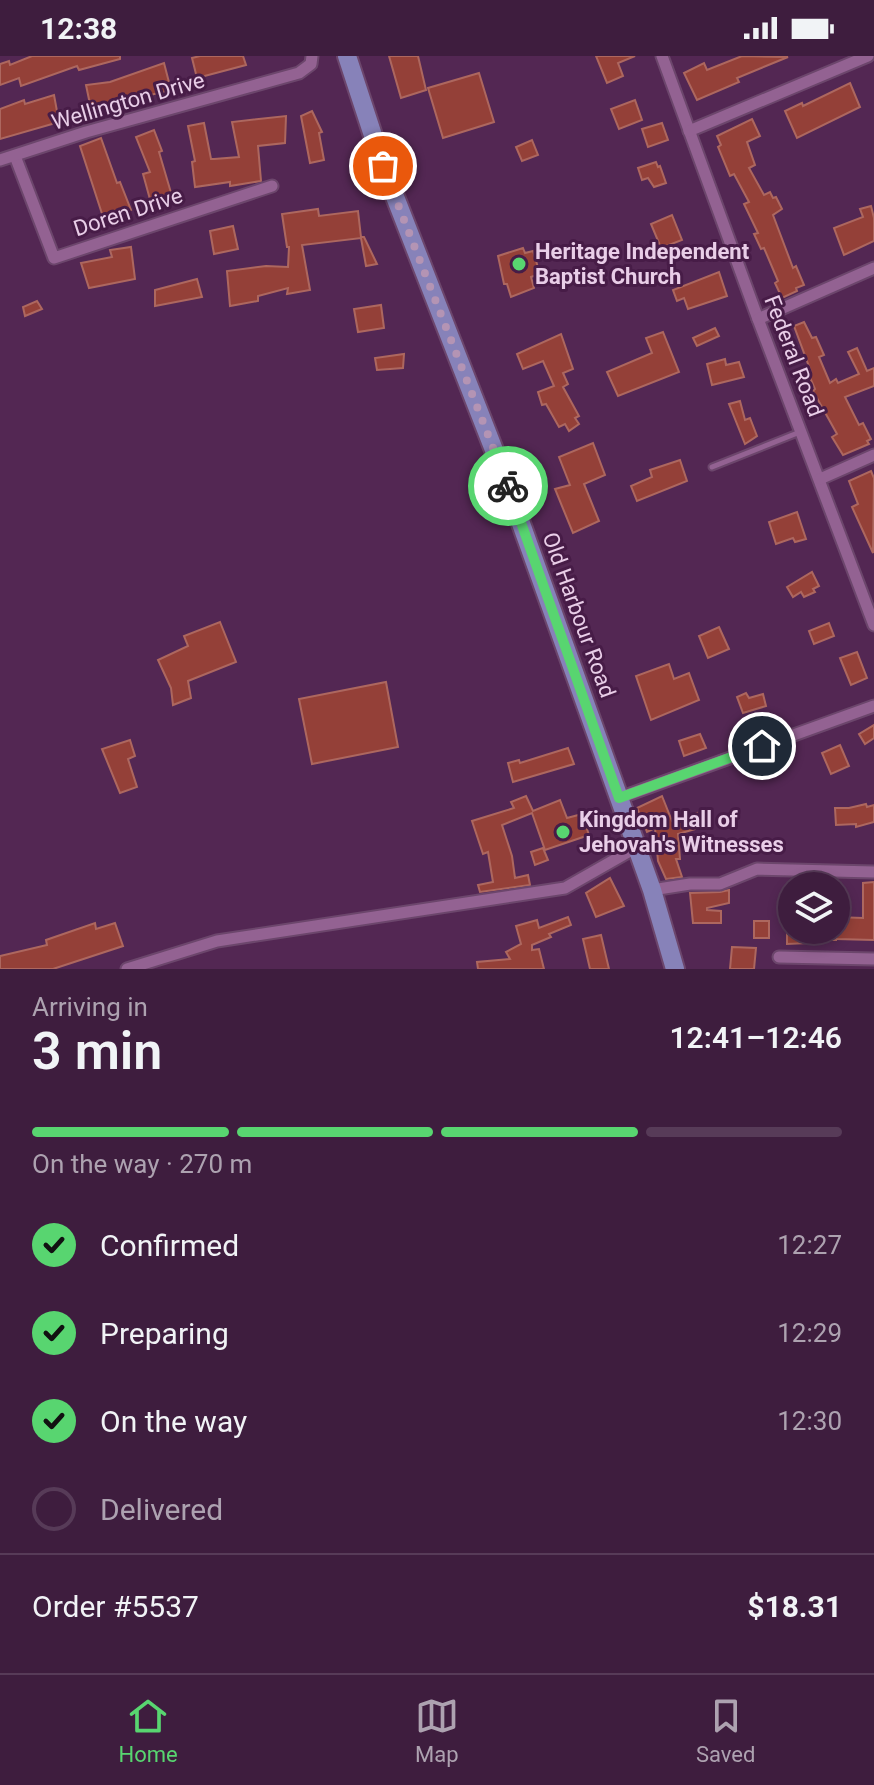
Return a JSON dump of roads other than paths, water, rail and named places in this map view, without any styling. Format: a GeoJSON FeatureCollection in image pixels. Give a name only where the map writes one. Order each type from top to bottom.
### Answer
{"type":"FeatureCollection","features":[{"type":"Feature","properties":{"kind":"main road","name":"Old Harbour Road"},"geometry":{"type":"LineString","coordinates":[[347,56],[383,166],[503,473],[652,890],[675,969]]}},
{"type":"Feature","properties":{"kind":"street","name":"Federal Road"},"geometry":{"type":"LineString","coordinates":[[662,56],[874,625]]}},
{"type":"Feature","properties":{"kind":"street"},"geometry":{"type":"LineString","coordinates":[[689,131],[868,56]]}},
{"type":"Feature","properties":{"kind":"street","name":"Wellington Drive"},"geometry":{"type":"LineString","coordinates":[[0,160],[86,132],[299,73],[312,60]]}},
{"type":"Feature","properties":{"kind":"street","name":"Doren Drive"},"geometry":{"type":"LineString","coordinates":[[15,156],[54,258],[272,186]]}},
{"type":"Feature","properties":{"kind":"street"},"geometry":{"type":"LineString","coordinates":[[758,319],[874,268]]}},
{"type":"Feature","properties":{"kind":"street"},"geometry":{"type":"LineString","coordinates":[[820,479],[874,455]]}},
{"type":"Feature","properties":{"kind":"street"},"geometry":{"type":"LineString","coordinates":[[619,798],[874,706]]}},
{"type":"Feature","properties":{"kind":"street"},"geometry":{"type":"LineString","coordinates":[[127,969],[217,941],[565,888],[637,847]]}},
{"type":"Feature","properties":{"kind":"street"},"geometry":{"type":"LineString","coordinates":[[652,890],[690,884],[720,884],[757,869],[874,872]]}},
{"type":"Feature","properties":{"kind":"street"},"geometry":{"type":"LineString","coordinates":[[779,957],[874,959]]}},
{"type":"Feature","properties":{"kind":"lane"},"geometry":{"type":"LineString","coordinates":[[712,467],[801,432]]}},
{"type":"Feature","properties":{"kind":"place","name":"Heritage Independent Baptist Church"},"geometry":{"type":"Point","coordinates":[519,264]}},
{"type":"Feature","properties":{"kind":"place","name":"Kingdom Hall of Jehovah's Witnesses"},"geometry":{"type":"Point","coordinates":[563,832]}}]}
